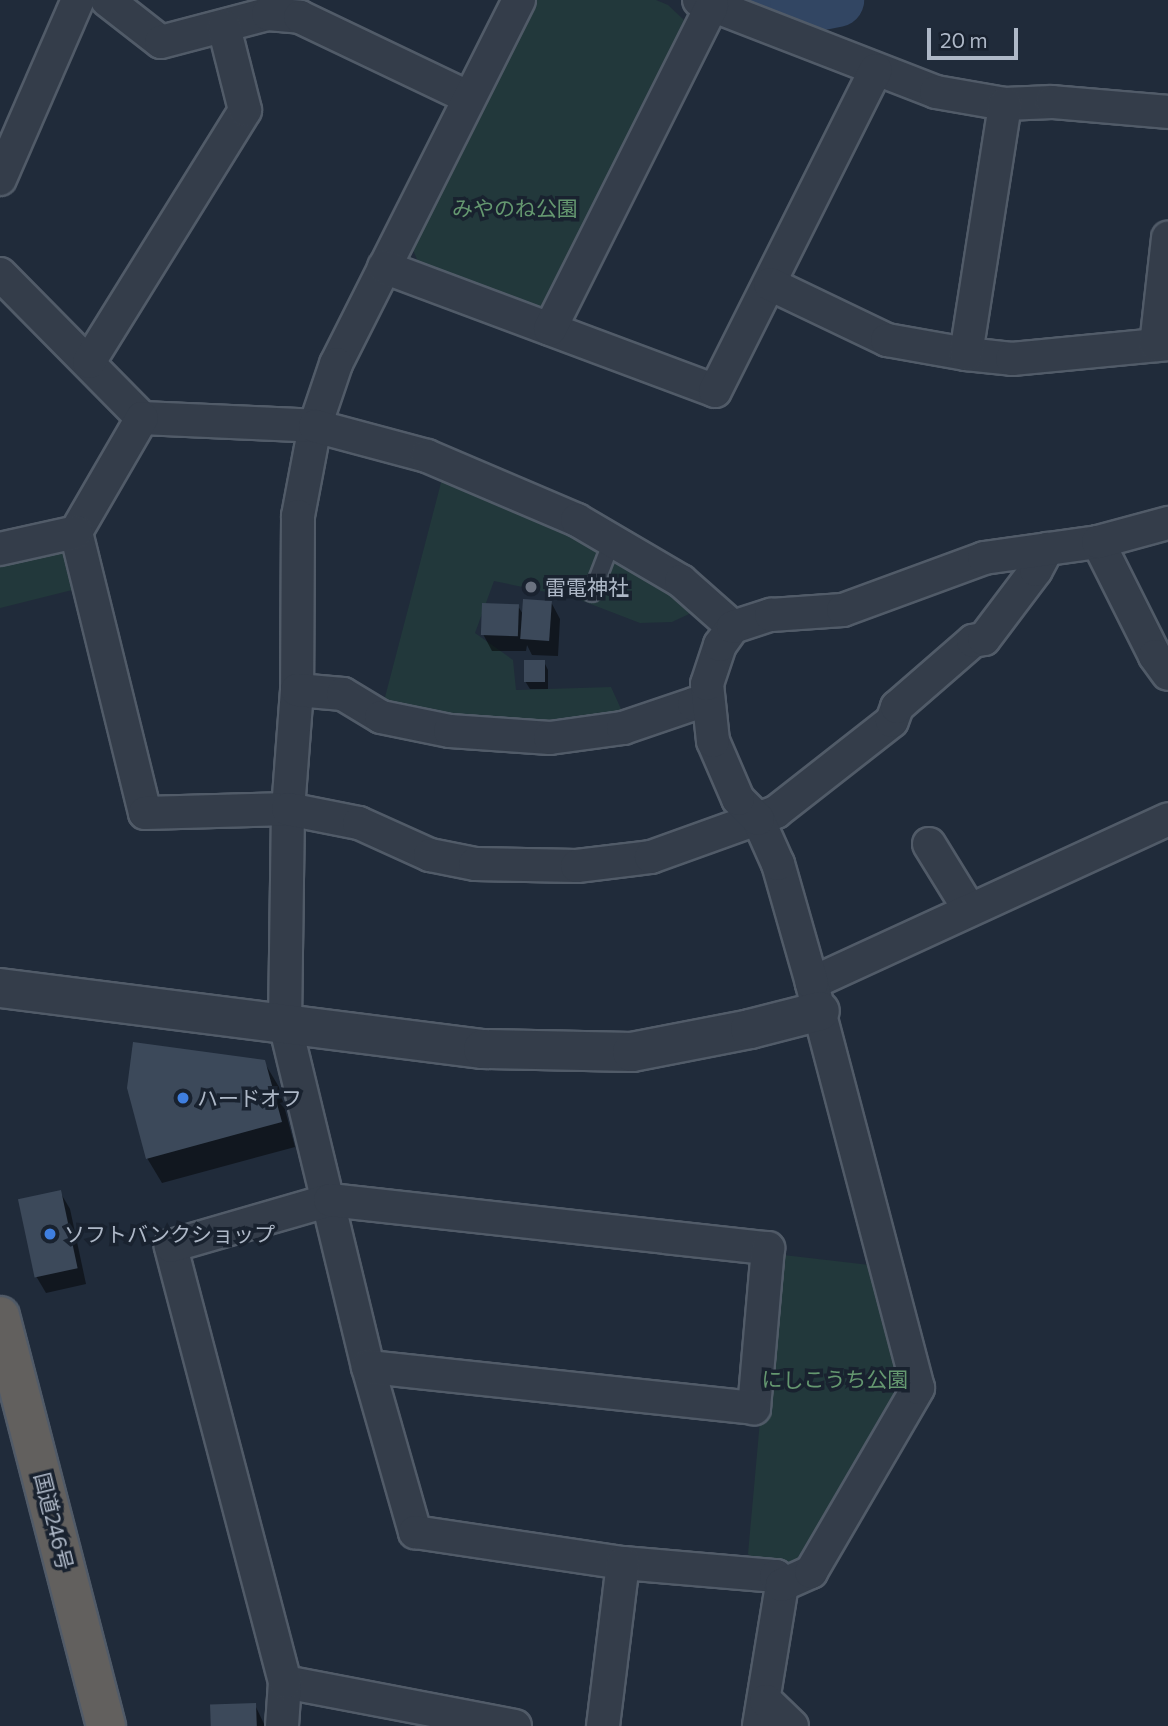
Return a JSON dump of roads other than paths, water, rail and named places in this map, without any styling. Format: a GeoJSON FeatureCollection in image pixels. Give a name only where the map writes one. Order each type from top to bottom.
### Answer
{"type":"FeatureCollection","features":[{"type":"Feature","properties":{"kind":"highway","name":"国道246号"},"geometry":{"type":"LineString","coordinates":[[0,1316],[12,1404],[106,1726]]}},
{"type":"Feature","properties":{"kind":"street"},"geometry":{"type":"LineString","coordinates":[[0,179],[78,0]]}},
{"type":"Feature","properties":{"kind":"street"},"geometry":{"type":"LineString","coordinates":[[107,0],[161,42],[268,14],[300,17],[468,97]]}},
{"type":"Feature","properties":{"kind":"street"},"geometry":{"type":"LineString","coordinates":[[519,0],[336,364],[315,426],[298,516],[296,690],[288,809],[285,1024],[330,1200],[368,1367],[415,1532],[623,1563],[776,1576],[782,1585],[763,1713],[792,1726]]}},
{"type":"Feature","properties":{"kind":"street"},"geometry":{"type":"LineString","coordinates":[[550,329],[705,2],[936,92],[1005,104],[1052,102],[1168,112]]}},
{"type":"Feature","properties":{"kind":"street"},"geometry":{"type":"LineString","coordinates":[[89,362],[245,110],[224,27]]}},
{"type":"Feature","properties":{"kind":"street"},"geometry":{"type":"LineString","coordinates":[[384,267],[715,391],[876,70]]}},
{"type":"Feature","properties":{"kind":"street"},"geometry":{"type":"LineString","coordinates":[[965,354],[1005,104]]}},
{"type":"Feature","properties":{"kind":"street"},"geometry":{"type":"LineString","coordinates":[[769,284],[887,340],[965,354],[1012,359],[1162,344],[1168,238]]}},
{"type":"Feature","properties":{"kind":"street"},"geometry":{"type":"LineString","coordinates":[[0,274],[142,418],[315,426],[427,456],[577,520],[681,581],[733,627]]}},
{"type":"Feature","properties":{"kind":"street"},"geometry":{"type":"LineString","coordinates":[[142,418],[76,531],[145,813],[288,809],[359,823],[430,855],[475,864],[577,866],[652,857],[776,812],[892,721],[897,707],[974,641],[984,639],[1036,570],[1047,549]]}},
{"type":"Feature","properties":{"kind":"street"},"geometry":{"type":"LineString","coordinates":[[782,1585],[811,1572],[918,1388],[816,997],[778,864],[758,819],[738,799],[713,741],[707,684],[720,645],[733,627],[771,615],[843,610],[984,558],[1098,542],[1168,523]]}},
{"type":"Feature","properties":{"kind":"street"},"geometry":{"type":"LineString","coordinates":[[0,549],[76,531]]}},
{"type":"Feature","properties":{"kind":"street"},"geometry":{"type":"LineString","coordinates":[[1098,542],[1155,656],[1168,674]]}},
{"type":"Feature","properties":{"kind":"street"},"geometry":{"type":"LineString","coordinates":[[296,690],[343,694],[380,717],[450,731],[550,738],[623,727],[694,704],[709,706]]}},
{"type":"Feature","properties":{"kind":"street"},"geometry":{"type":"LineString","coordinates":[[0,988],[483,1049],[632,1052],[750,1029],[816,997],[968,909],[1168,819]]}},
{"type":"Feature","properties":{"kind":"street"},"geometry":{"type":"LineString","coordinates":[[929,844],[968,909]]}},
{"type":"Feature","properties":{"kind":"street"},"geometry":{"type":"LineString","coordinates":[[282,1726],[285,1682],[171,1246],[330,1200],[768,1248],[754,1408],[368,1367]]}},
{"type":"Feature","properties":{"kind":"street"},"geometry":{"type":"LineString","coordinates":[[603,1726],[623,1563]]}},
{"type":"Feature","properties":{"kind":"street"},"geometry":{"type":"LineString","coordinates":[[285,1682],[515,1726]]}},
{"type":"Feature","properties":{"kind":"lane"},"geometry":{"type":"LineString","coordinates":[[592,593],[612,541]]}},
{"type":"Feature","properties":{"kind":"waterway"},"geometry":{"type":"LineString","coordinates":[[773,0],[797,8],[837,0]]}},
{"type":"Feature","properties":{"kind":"place","name":"雷電神社"},"geometry":{"type":"Point","coordinates":[531,587]}},
{"type":"Feature","properties":{"kind":"place","name":"ハードオフ"},"geometry":{"type":"Point","coordinates":[183,1098]}},
{"type":"Feature","properties":{"kind":"place","name":"ソフトバンクショップ"},"geometry":{"type":"Point","coordinates":[50,1234]}},
{"type":"Feature","properties":{"kind":"park label","name":"みやのね公園"},"geometry":{"type":"Point","coordinates":[515,208]}},
{"type":"Feature","properties":{"kind":"park label","name":"にしこうち公園"},"geometry":{"type":"Point","coordinates":[835,1379]}}]}
